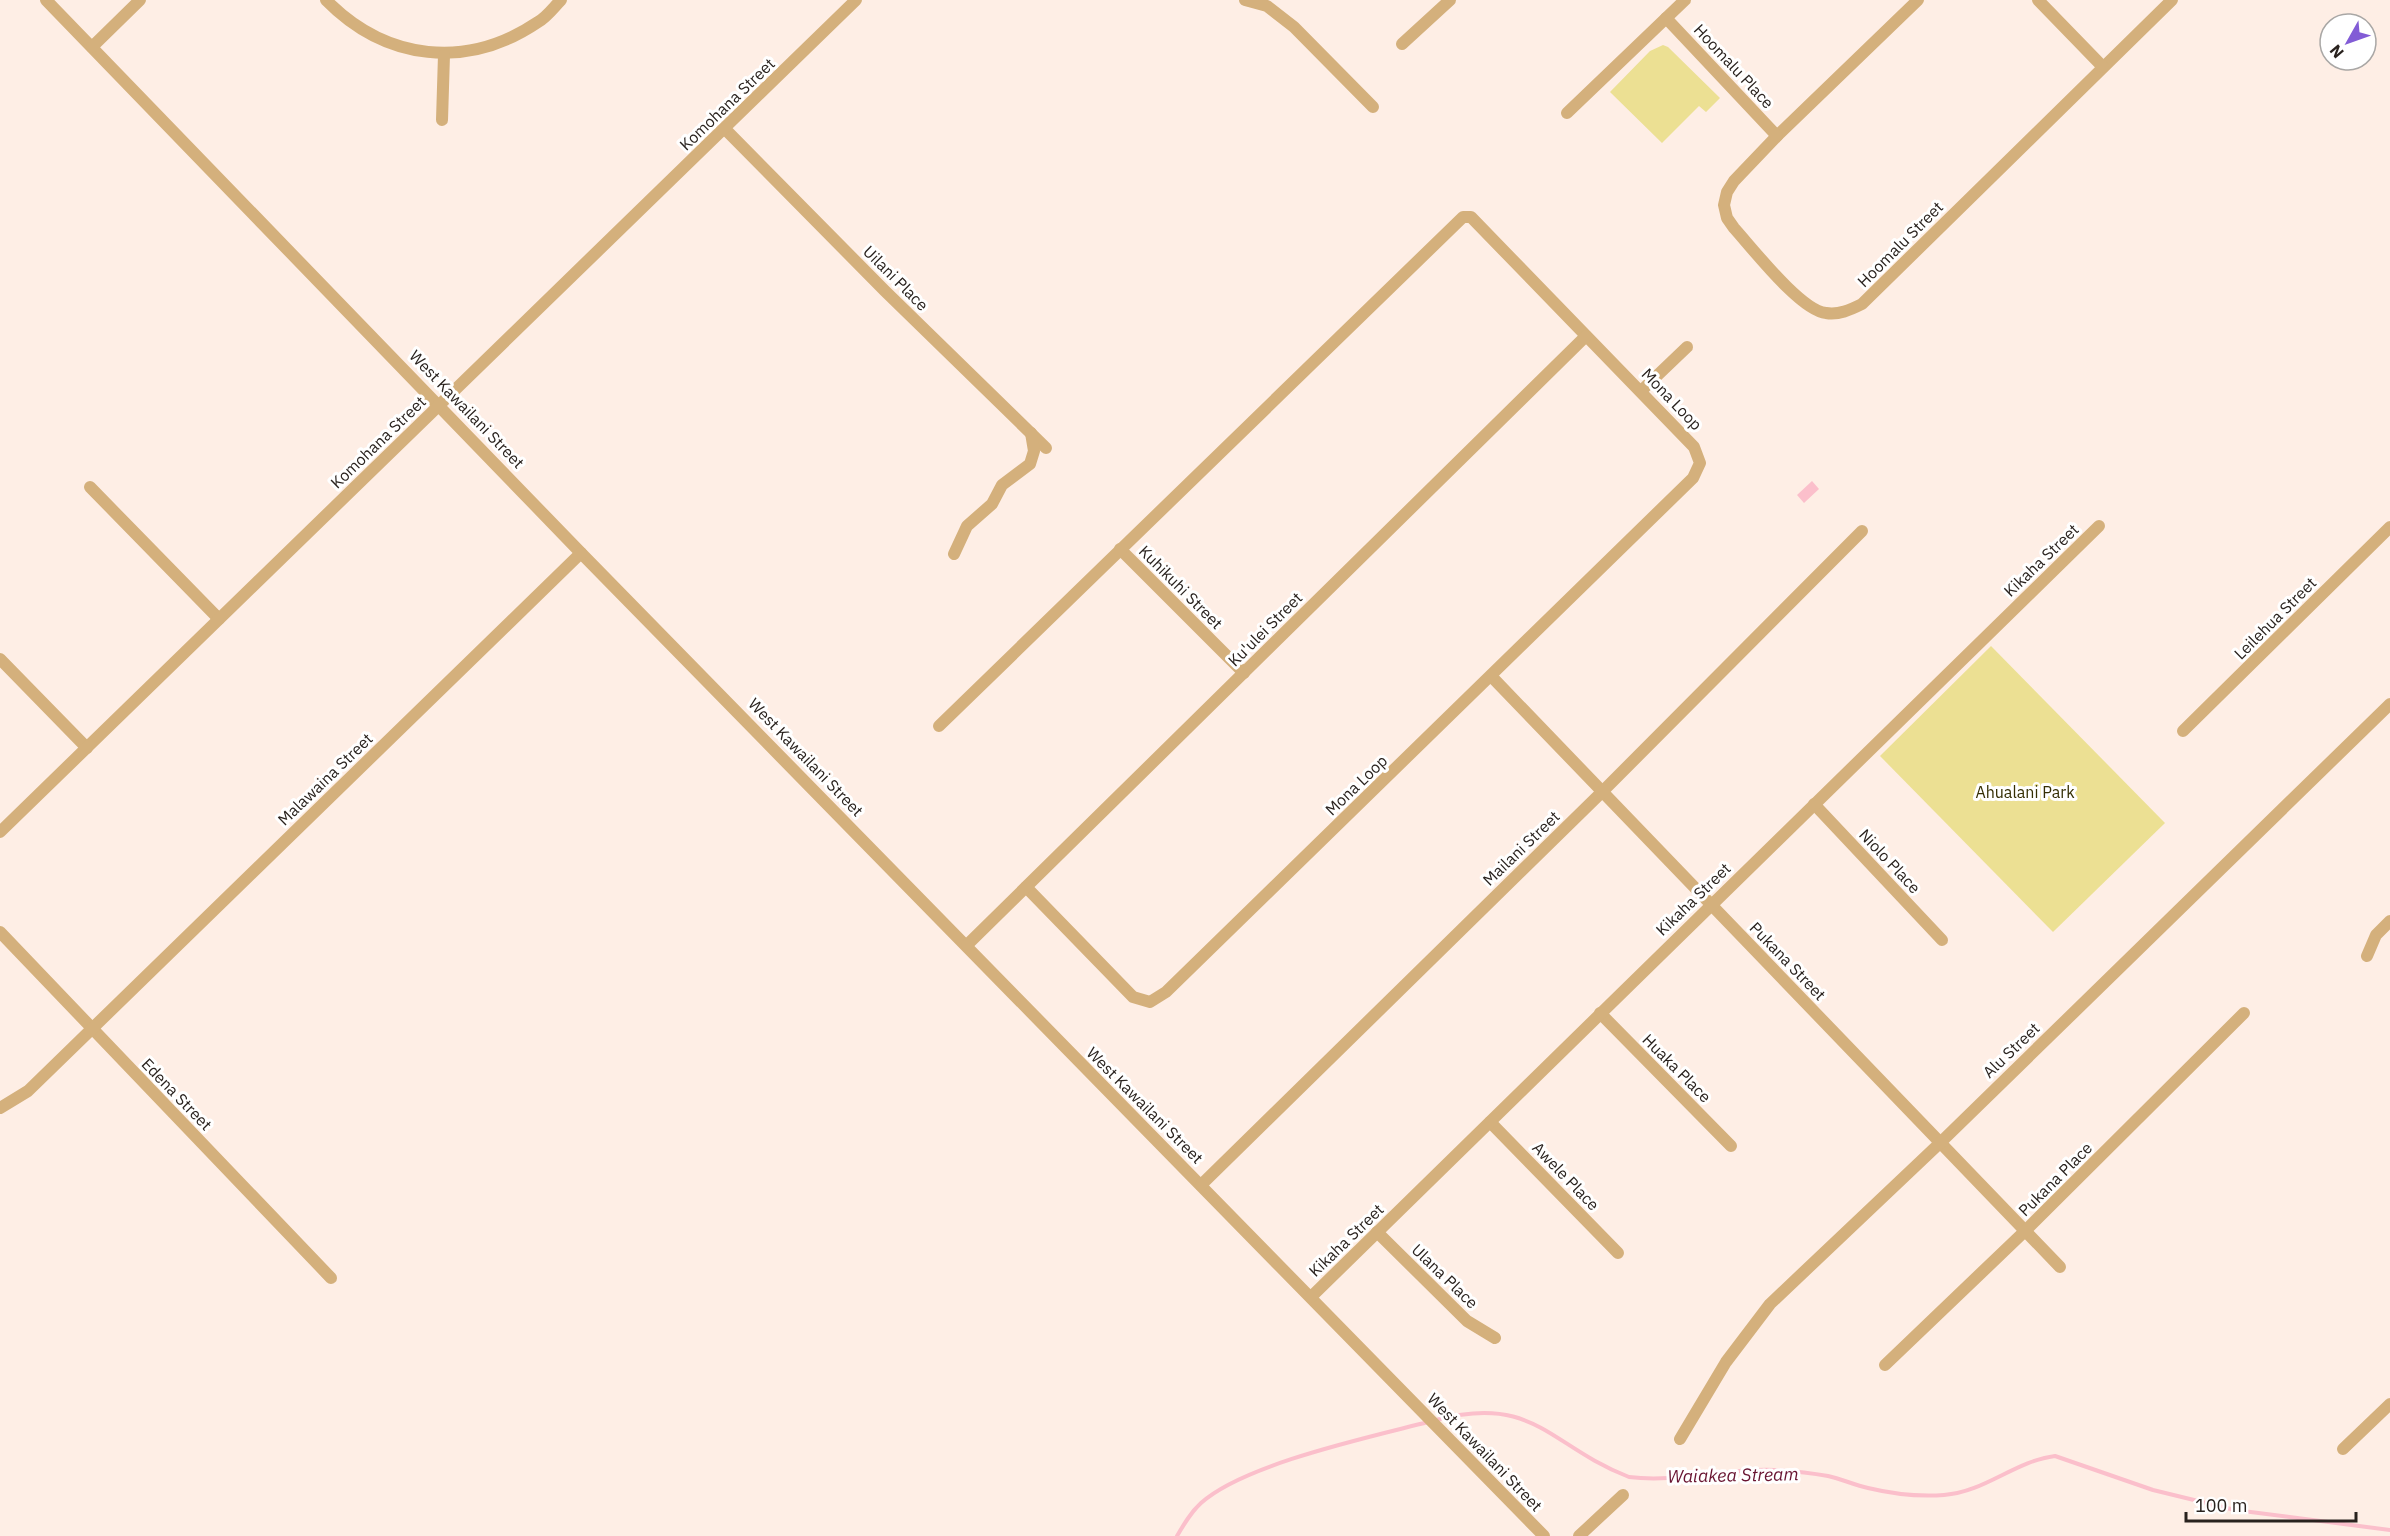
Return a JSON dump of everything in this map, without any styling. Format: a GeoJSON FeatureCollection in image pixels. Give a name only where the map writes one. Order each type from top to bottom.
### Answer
{"type":"FeatureCollection","features":[{"type":"Feature","properties":{"kind":"street","name":"West Kawailani Street"},"geometry":{"type":"LineString","coordinates":[[46,0],[440,404],[581,553],[1544,1536]]}},
{"type":"Feature","properties":{"kind":"street"},"geometry":{"type":"LineString","coordinates":[[92,47],[140,0]]}},
{"type":"Feature","properties":{"kind":"street"},"geometry":{"type":"LineString","coordinates":[[326,0],[341,15],[377,39],[415,50],[444,55],[488,47],[539,22],[561,0]]}},
{"type":"Feature","properties":{"kind":"street","name":"Komohana Street"},"geometry":{"type":"LineString","coordinates":[[0,832],[856,0]]}},
{"type":"Feature","properties":{"kind":"street"},"geometry":{"type":"LineString","coordinates":[[1245,0],[1267,6],[1294,27],[1373,107]]}},
{"type":"Feature","properties":{"kind":"street"},"geometry":{"type":"LineString","coordinates":[[1402,44],[1450,0]]}},
{"type":"Feature","properties":{"kind":"street"},"geometry":{"type":"LineString","coordinates":[[1567,113],[1685,0]]}},
{"type":"Feature","properties":{"kind":"street","name":"Hoomalu Street"},"geometry":{"type":"LineString","coordinates":[[1918,0],[1777,136],[1727,192],[1724,205],[1727,218],[1807,307],[1825,313],[1844,312],[1862,304],[2172,0]]}},
{"type":"Feature","properties":{"kind":"street"},"geometry":{"type":"LineString","coordinates":[[2038,0],[2103,67]]}},
{"type":"Feature","properties":{"kind":"street","name":"Hoomalu Place"},"geometry":{"type":"LineString","coordinates":[[1666,18],[1777,136]]}},
{"type":"Feature","properties":{"kind":"street"},"geometry":{"type":"LineString","coordinates":[[442,120],[444,55]]}},
{"type":"Feature","properties":{"kind":"street","name":"Uilani Place"},"geometry":{"type":"LineString","coordinates":[[725,129],[885,291],[1046,448]]}},
{"type":"Feature","properties":{"kind":"street","name":"Mona Loop"},"geometry":{"type":"LineString","coordinates":[[939,726],[1463,217],[1470,217],[1694,447],[1701,463],[1693,478],[1492,677],[1166,992],[1150,1002],[1133,997],[1026,887]]}},
{"type":"Feature","properties":{"kind":"street","name":"Ku'ulei Street"},"geometry":{"type":"LineString","coordinates":[[967,945],[1587,336]]}},
{"type":"Feature","properties":{"kind":"street"},"geometry":{"type":"LineString","coordinates":[[1641,391],[1686,347]]}},
{"type":"Feature","properties":{"kind":"street"},"geometry":{"type":"LineString","coordinates":[[954,554],[967,526],[992,504],[1002,485],[1030,464],[1034,451],[1031,433]]}},
{"type":"Feature","properties":{"kind":"street"},"geometry":{"type":"LineString","coordinates":[[90,487],[219,619]]}},
{"type":"Feature","properties":{"kind":"street","name":"Kikaha Street"},"geometry":{"type":"LineString","coordinates":[[1311,1297],[2099,526]]}},
{"type":"Feature","properties":{"kind":"street","name":"Leilehua Street"},"geometry":{"type":"LineString","coordinates":[[2183,732],[2390,527]]}},
{"type":"Feature","properties":{"kind":"street","name":"Mailani Street"},"geometry":{"type":"LineString","coordinates":[[1201,1185],[1603,791],[1862,531]]}},
{"type":"Feature","properties":{"kind":"street","name":"Kuhikuhi Street"},"geometry":{"type":"LineString","coordinates":[[1120,549],[1244,673]]}},
{"type":"Feature","properties":{"kind":"street","name":"Malawaina Street"},"geometry":{"type":"LineString","coordinates":[[0,1108],[28,1091],[581,553]]}},
{"type":"Feature","properties":{"kind":"street"},"geometry":{"type":"LineString","coordinates":[[0,659],[87,748]]}},
{"type":"Feature","properties":{"kind":"street","name":"Pukana Street"},"geometry":{"type":"LineString","coordinates":[[1492,677],[2060,1267]]}},
{"type":"Feature","properties":{"kind":"street","name":"Alu Street"},"geometry":{"type":"LineString","coordinates":[[1680,1439],[1726,1362],[1760,1316],[2390,704]]}},
{"type":"Feature","properties":{"kind":"street","name":"Niolo Place"},"geometry":{"type":"LineString","coordinates":[[1814,804],[1942,940]]}},
{"type":"Feature","properties":{"kind":"street"},"geometry":{"type":"LineString","coordinates":[[2367,956],[2376,935],[2390,921]]}},
{"type":"Feature","properties":{"kind":"street","name":"Edena Street"},"geometry":{"type":"LineString","coordinates":[[0,932],[331,1278]]}},
{"type":"Feature","properties":{"kind":"street","name":"Huaka Place"},"geometry":{"type":"LineString","coordinates":[[1600,1013],[1731,1146]]}},
{"type":"Feature","properties":{"kind":"street","name":"Pukana Place"},"geometry":{"type":"LineString","coordinates":[[1885,1365],[2025,1231],[2244,1013]]}},
{"type":"Feature","properties":{"kind":"street","name":"Awele Place"},"geometry":{"type":"LineString","coordinates":[[1490,1122],[1618,1253]]}},
{"type":"Feature","properties":{"kind":"street","name":"Ulana Place"},"geometry":{"type":"LineString","coordinates":[[1377,1232],[1467,1321],[1495,1338]]}},
{"type":"Feature","properties":{"kind":"street"},"geometry":{"type":"LineString","coordinates":[[2343,1449],[2390,1404]]}},
{"type":"Feature","properties":{"kind":"street"},"geometry":{"type":"LineString","coordinates":[[1580,1536],[1623,1495]]}},
{"type":"Feature","properties":{"kind":"green space"},"geometry":{"type":"Polygon","coordinates":[[[1663,45],[1668,47],[1720,98],[1706,112],[1699,106],[1662,143],[1610,92],[1650,51],[1663,45]]]}},
{"type":"Feature","properties":{"kind":"green space","name":"Ahualani Park"},"geometry":{"type":"Polygon","coordinates":[[[1991,646],[2165,823],[2053,932],[1880,756],[1991,646]]]}},
{"type":"Feature","properties":{"kind":"shaded area"},"geometry":{"type":"Polygon","coordinates":[[[1812,481],[1819,489],[1804,503],[1797,495],[1812,481]]]}},
{"type":"Feature","properties":{"kind":"waterway","name":"Waiakea Stream"},"geometry":{"type":"LineString","coordinates":[[1436,1420],[1469,1414],[1497,1414],[1519,1418],[1540,1427],[1602,1465],[1629,1477],[1665,1478],[1738,1471],[1781,1470],[1828,1476],[1863,1487],[1915,1495],[1959,1493],[2027,1464],[2055,1456],[2153,1490],[2235,1510],[2390,1530]]}},
{"type":"Feature","properties":{"kind":"waterway","name":"Waiakea Stream"},"geometry":{"type":"LineString","coordinates":[[1177,1536],[1201,1503],[1246,1476],[1276,1464],[1342,1444],[1428,1422]]}}]}
